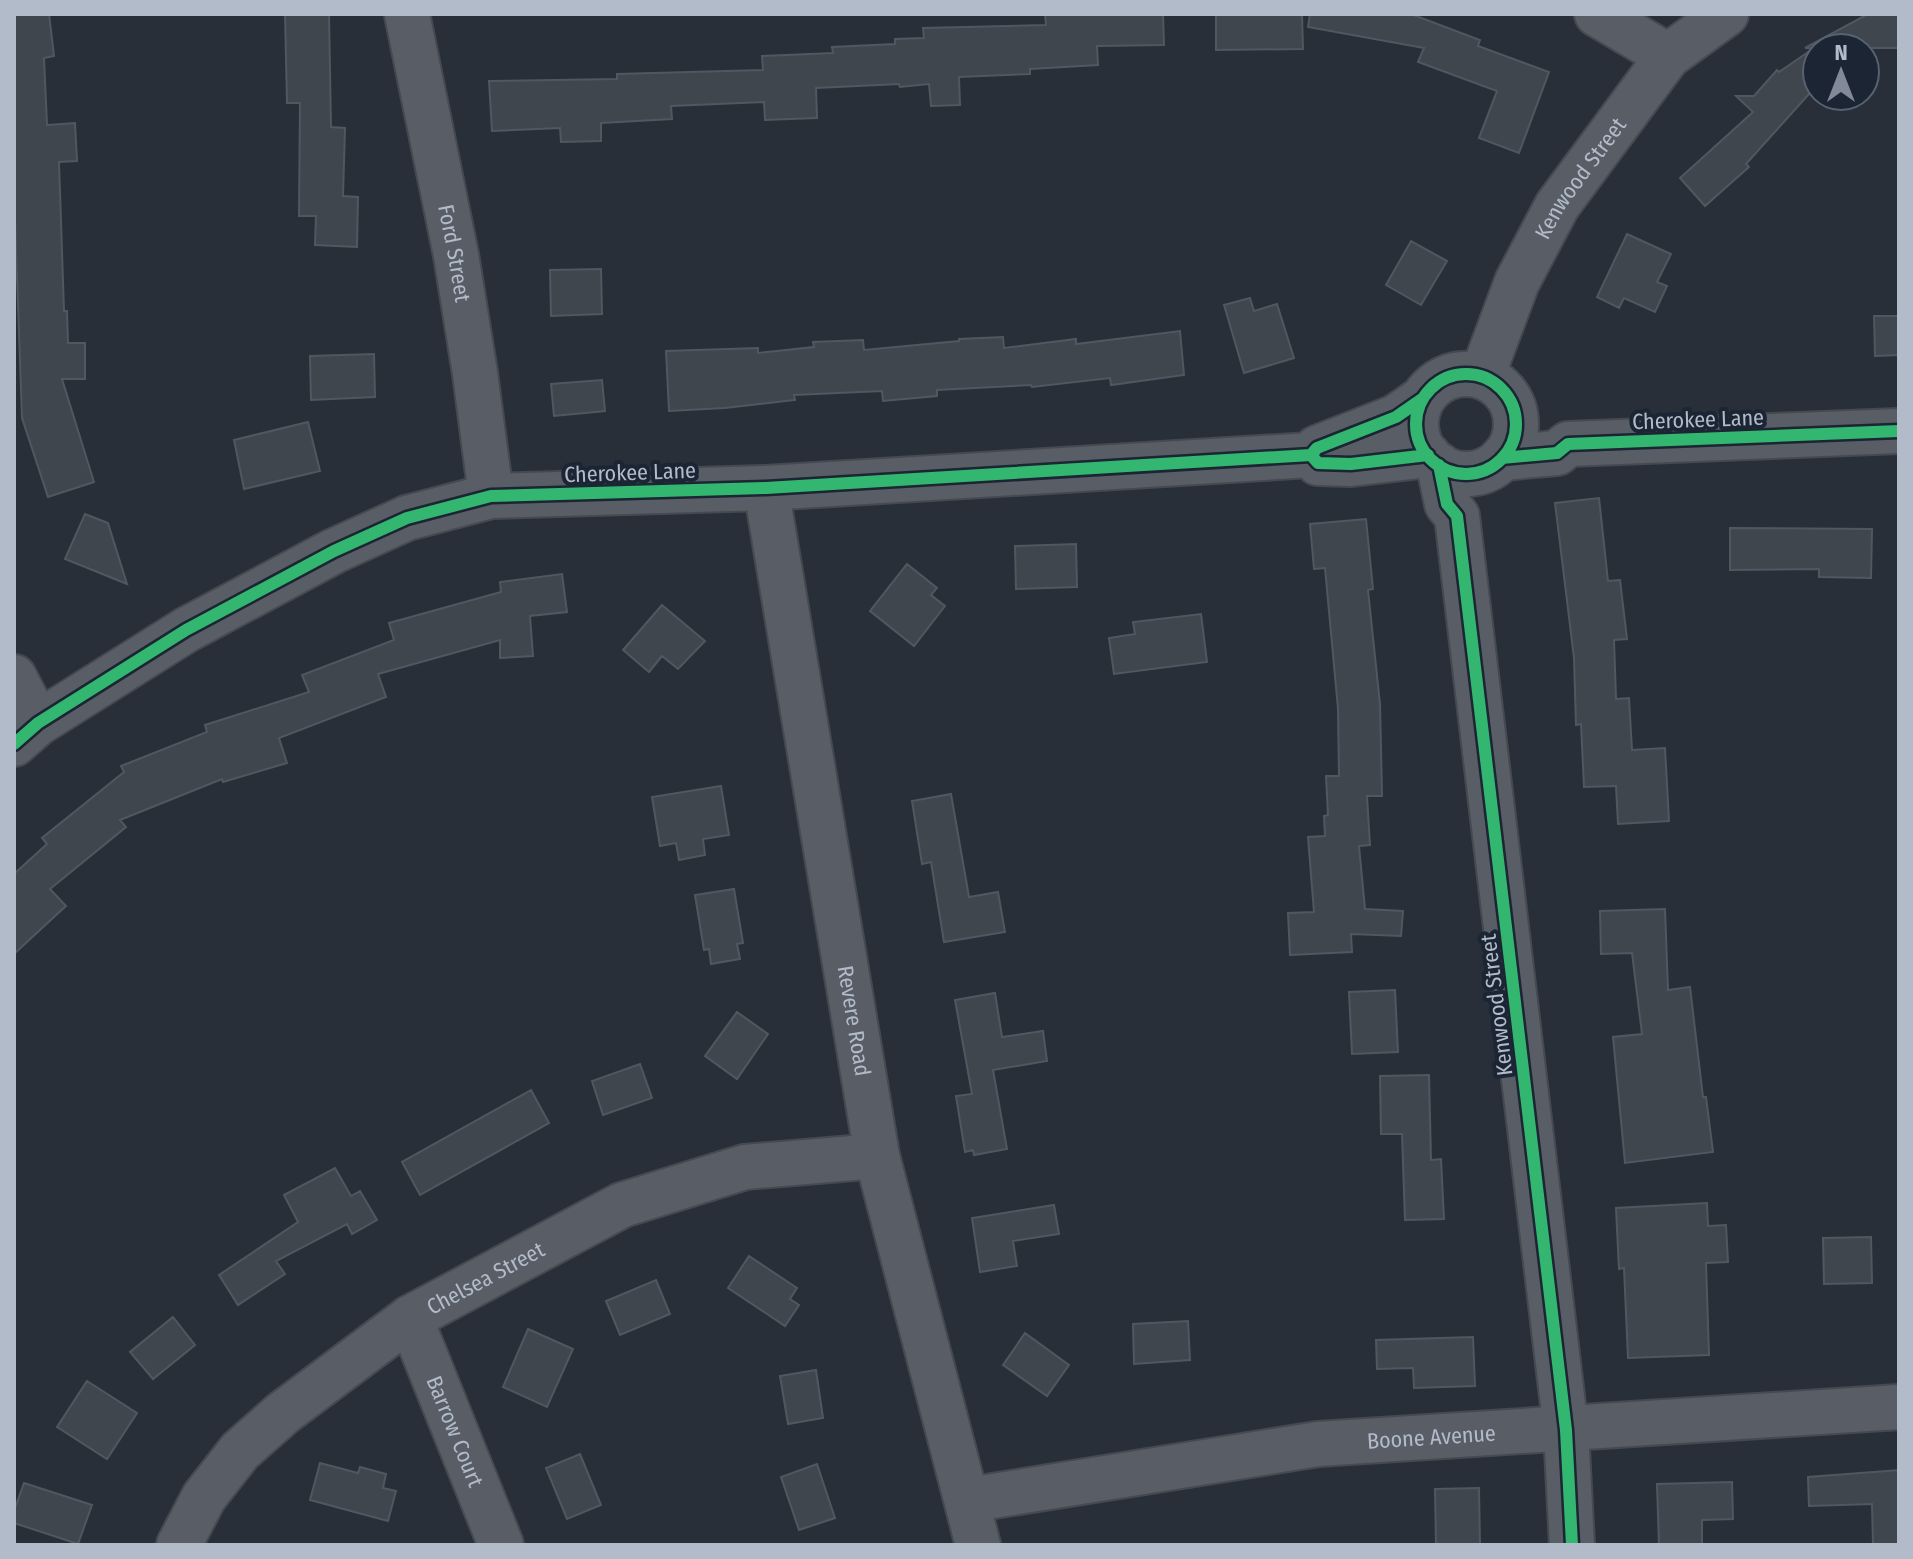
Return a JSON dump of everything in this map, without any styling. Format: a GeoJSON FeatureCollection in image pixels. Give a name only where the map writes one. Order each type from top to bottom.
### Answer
{"type":"FeatureCollection","features":[{"type":"Feature","properties":{"kind":"street","name":"Ford Street"},"geometry":{"type":"LineString","coordinates":[[407,14],[456,255],[491,496]]}},
{"type":"Feature","properties":{"kind":"street"},"geometry":{"type":"LineString","coordinates":[[1597,14],[1668,56]]}},
{"type":"Feature","properties":{"kind":"street","name":"Kenwood Street"},"geometry":{"type":"LineString","coordinates":[[1482,376],[1517,282],[1557,206],[1668,56],[1726,14]]}},
{"type":"Feature","properties":{"kind":"street"},"geometry":{"type":"LineString","coordinates":[[1464,373],[1482,376],[1496,383],[1508,395],[1515,409],[1517,425],[1514,441],[1462,463],[1422,448],[1416,432],[1416,415],[1422,399],[1433,385],[1448,376],[1464,373]]}},
{"type":"Feature","properties":{"kind":"street","name":"Cherokee Lane"},"geometry":{"type":"LineString","coordinates":[[26,734],[186,630],[334,551],[407,518],[491,496],[766,488],[1311,455],[1317,448],[1396,417],[1422,399]]}},
{"type":"Feature","properties":{"kind":"street"},"geometry":{"type":"LineString","coordinates":[[1515,409],[1559,434],[1568,444]]}},
{"type":"Feature","properties":{"kind":"street","name":"Cherokee Lane"},"geometry":{"type":"LineString","coordinates":[[1311,455],[1318,463],[1462,463],[1557,453],[1568,444],[1899,431]]}},
{"type":"Feature","properties":{"kind":"street","name":"Kenwood Street"},"geometry":{"type":"LineString","coordinates":[[1462,463],[1468,495],[1466,507],[1457,516],[1566,1430],[1572,1545]]}},
{"type":"Feature","properties":{"kind":"street","name":"Revere Road"},"geometry":{"type":"LineString","coordinates":[[766,488],[877,1156],[978,1545]]}},
{"type":"Feature","properties":{"kind":"street"},"geometry":{"type":"LineString","coordinates":[[14,677],[26,734]]}},
{"type":"Feature","properties":{"kind":"street","name":"Chelsea Street"},"geometry":{"type":"LineString","coordinates":[[179,1545],[204,1497],[240,1451],[283,1413],[410,1318],[622,1205],[745,1167],[877,1156]]}},
{"type":"Feature","properties":{"kind":"street","name":"Barrow Court"},"geometry":{"type":"LineString","coordinates":[[410,1318],[501,1545]]}},
{"type":"Feature","properties":{"kind":"street","name":"Boone Avenue"},"geometry":{"type":"LineString","coordinates":[[968,1500],[1318,1444],[1899,1407]]}},
{"type":"Feature","properties":{"kind":"building"},"geometry":{"type":"Polygon","coordinates":[[[14,14],[49,14],[54,56],[44,58],[47,125],[75,123],[77,161],[59,162],[64,311],[67,311],[68,343],[85,343],[85,379],[62,379],[94,482],[48,497],[22,418],[14,191],[14,14]]]}},
{"type":"Feature","properties":{"kind":"building"},"geometry":{"type":"Polygon","coordinates":[[[285,14],[329,14],[331,127],[345,128],[343,196],[358,197],[357,247],[315,245],[316,216],[299,216],[300,103],[287,103],[285,14]]]}},
{"type":"Feature","properties":{"kind":"building"},"geometry":{"type":"Polygon","coordinates":[[[1045,14],[1163,14],[1164,45],[1097,46],[1098,65],[1030,69],[1030,74],[959,77],[960,105],[931,106],[929,84],[816,88],[817,118],[765,120],[764,102],[671,106],[672,119],[601,123],[601,141],[561,142],[560,128],[492,131],[489,81],[617,79],[617,74],[763,70],[762,56],[833,53],[832,47],[895,44],[895,39],[924,38],[923,28],[1046,25],[1045,14]]]}},
{"type":"Feature","properties":{"kind":"building"},"geometry":{"type":"Polygon","coordinates":[[[1216,14],[1302,14],[1303,49],[1216,50],[1216,14]]]}},
{"type":"Feature","properties":{"kind":"building"},"geometry":{"type":"Polygon","coordinates":[[[1310,14],[1411,14],[1480,40],[1478,46],[1549,72],[1519,153],[1479,138],[1497,91],[1418,62],[1424,48],[1308,27],[1310,14]]]}},
{"type":"Feature","properties":{"kind":"building"},"geometry":{"type":"Polygon","coordinates":[[[1868,14],[1899,14],[1899,48],[1881,48],[1881,32],[1835,32],[1868,14]]]}},
{"type":"Feature","properties":{"kind":"building"},"geometry":{"type":"Polygon","coordinates":[[[1801,57],[1801,103],[1746,164],[1749,167],[1705,206],[1680,178],[1753,112],[1736,96],[1754,96],[1777,70],[1779,72],[1801,57]]]}},
{"type":"Feature","properties":{"kind":"building"},"geometry":{"type":"Polygon","coordinates":[[[1627,234],[1671,254],[1657,282],[1667,286],[1655,312],[1624,298],[1619,308],[1597,297],[1627,234]]]}},
{"type":"Feature","properties":{"kind":"building"},"geometry":{"type":"Polygon","coordinates":[[[1411,241],[1447,261],[1421,305],[1386,285],[1411,241]]]}},
{"type":"Feature","properties":{"kind":"building"},"geometry":{"type":"Polygon","coordinates":[[[601,269],[602,314],[551,316],[550,270],[601,269]]]}},
{"type":"Feature","properties":{"kind":"building"},"geometry":{"type":"Polygon","coordinates":[[[1250,298],[1254,311],[1277,304],[1294,358],[1244,373],[1224,305],[1250,298]]]}},
{"type":"Feature","properties":{"kind":"building"},"geometry":{"type":"Polygon","coordinates":[[[1874,316],[1899,316],[1899,355],[1875,356],[1874,316]]]}},
{"type":"Feature","properties":{"kind":"building"},"geometry":{"type":"Polygon","coordinates":[[[1180,331],[1184,375],[1111,385],[1110,378],[1032,387],[937,390],[937,396],[883,401],[882,391],[794,395],[795,400],[669,411],[666,351],[758,348],[758,353],[814,347],[813,342],[863,340],[864,350],[1003,337],[1004,348],[1076,339],[1076,344],[1180,331]]]}},
{"type":"Feature","properties":{"kind":"building"},"geometry":{"type":"Polygon","coordinates":[[[374,354],[375,397],[311,400],[310,356],[374,354]]]}},
{"type":"Feature","properties":{"kind":"building"},"geometry":{"type":"Polygon","coordinates":[[[602,380],[605,411],[554,416],[551,384],[602,380]]]}},
{"type":"Feature","properties":{"kind":"building"},"geometry":{"type":"Polygon","coordinates":[[[308,422],[320,471],[244,489],[234,440],[308,422]]]}},
{"type":"Feature","properties":{"kind":"building"},"geometry":{"type":"Polygon","coordinates":[[[1599,498],[1608,581],[1620,580],[1627,639],[1614,640],[1616,699],[1629,698],[1632,750],[1665,748],[1669,821],[1618,824],[1616,786],[1584,787],[1581,724],[1576,725],[1574,658],[1555,503],[1599,498]]]}},
{"type":"Feature","properties":{"kind":"building"},"geometry":{"type":"Polygon","coordinates":[[[85,514],[108,523],[127,584],[65,559],[85,514]]]}},
{"type":"Feature","properties":{"kind":"building"},"geometry":{"type":"Polygon","coordinates":[[[1366,519],[1373,589],[1368,590],[1380,704],[1382,796],[1367,796],[1370,845],[1359,846],[1365,909],[1403,911],[1401,936],[1351,934],[1352,952],[1290,955],[1288,913],[1314,912],[1308,837],[1325,836],[1324,816],[1328,815],[1326,776],[1339,776],[1338,709],[1325,568],[1314,569],[1310,524],[1366,519]]]}},
{"type":"Feature","properties":{"kind":"building"},"geometry":{"type":"Polygon","coordinates":[[[1730,528],[1872,529],[1871,578],[1819,577],[1819,569],[1730,570],[1730,528]]]}},
{"type":"Feature","properties":{"kind":"building"},"geometry":{"type":"Polygon","coordinates":[[[1076,544],[1077,587],[1016,589],[1015,546],[1076,544]]]}},
{"type":"Feature","properties":{"kind":"building"},"geometry":{"type":"Polygon","coordinates":[[[907,564],[937,588],[931,595],[945,606],[914,646],[870,611],[907,564]]]}},
{"type":"Feature","properties":{"kind":"building"},"geometry":{"type":"Polygon","coordinates":[[[562,574],[567,612],[530,616],[533,656],[500,658],[500,640],[378,674],[386,697],[279,738],[287,763],[223,782],[222,779],[120,820],[126,827],[50,889],[66,906],[14,954],[14,874],[47,844],[42,838],[124,772],[121,766],[207,732],[205,725],[309,692],[302,675],[394,640],[389,623],[501,592],[500,582],[562,574]]]}},
{"type":"Feature","properties":{"kind":"building"},"geometry":{"type":"Polygon","coordinates":[[[662,605],[705,641],[678,669],[662,656],[649,672],[623,650],[662,605]]]}},
{"type":"Feature","properties":{"kind":"building"},"geometry":{"type":"Polygon","coordinates":[[[1201,614],[1207,662],[1114,674],[1109,638],[1135,634],[1133,622],[1201,614]]]}},
{"type":"Feature","properties":{"kind":"building"},"geometry":{"type":"Polygon","coordinates":[[[721,786],[729,835],[703,839],[705,855],[679,860],[676,843],[660,846],[652,797],[721,786]]]}},
{"type":"Feature","properties":{"kind":"building"},"geometry":{"type":"Polygon","coordinates":[[[951,794],[969,897],[998,892],[1005,932],[944,942],[931,862],[922,864],[912,801],[951,794]]]}},
{"type":"Feature","properties":{"kind":"building"},"geometry":{"type":"Polygon","coordinates":[[[734,889],[743,943],[737,944],[740,959],[711,964],[709,949],[704,950],[695,895],[734,889]]]}},
{"type":"Feature","properties":{"kind":"building"},"geometry":{"type":"Polygon","coordinates":[[[1665,909],[1668,990],[1690,987],[1713,1152],[1625,1163],[1613,1037],[1642,1034],[1632,953],[1601,954],[1600,911],[1665,909]]]}},
{"type":"Feature","properties":{"kind":"building"},"geometry":{"type":"Polygon","coordinates":[[[1395,990],[1398,1052],[1352,1054],[1349,992],[1395,990]]]}},
{"type":"Feature","properties":{"kind":"building"},"geometry":{"type":"Polygon","coordinates":[[[995,993],[1002,1037],[1043,1031],[1047,1061],[993,1070],[1007,1149],[974,1155],[973,1150],[965,1152],[956,1096],[972,1094],[955,1000],[995,993]]]}},
{"type":"Feature","properties":{"kind":"building"},"geometry":{"type":"Polygon","coordinates":[[[737,1012],[768,1034],[737,1079],[705,1056],[737,1012]]]}},
{"type":"Feature","properties":{"kind":"building"},"geometry":{"type":"Polygon","coordinates":[[[640,1064],[652,1098],[603,1115],[592,1081],[640,1064]]]}},
{"type":"Feature","properties":{"kind":"building"},"geometry":{"type":"Polygon","coordinates":[[[1429,1075],[1431,1160],[1441,1159],[1444,1219],[1405,1220],[1402,1134],[1381,1134],[1380,1076],[1429,1075]]]}},
{"type":"Feature","properties":{"kind":"building"},"geometry":{"type":"Polygon","coordinates":[[[531,1090],[549,1123],[420,1195],[402,1162],[531,1090]]]}},
{"type":"Feature","properties":{"kind":"building"},"geometry":{"type":"Polygon","coordinates":[[[335,1168],[351,1196],[360,1191],[377,1220],[352,1234],[347,1224],[276,1261],[285,1274],[238,1305],[219,1275],[298,1222],[284,1195],[335,1168]]]}},
{"type":"Feature","properties":{"kind":"building"},"geometry":{"type":"Polygon","coordinates":[[[1707,1203],[1708,1226],[1726,1225],[1728,1262],[1706,1263],[1709,1355],[1628,1358],[1624,1268],[1619,1269],[1616,1208],[1707,1203]]]}},
{"type":"Feature","properties":{"kind":"building"},"geometry":{"type":"Polygon","coordinates":[[[1054,1205],[1059,1234],[1013,1241],[1017,1266],[980,1272],[972,1218],[1054,1205]]]}},
{"type":"Feature","properties":{"kind":"building"},"geometry":{"type":"Polygon","coordinates":[[[1871,1237],[1872,1283],[1824,1284],[1823,1238],[1871,1237]]]}},
{"type":"Feature","properties":{"kind":"building"},"geometry":{"type":"Polygon","coordinates":[[[749,1256],[797,1288],[790,1299],[799,1305],[785,1326],[728,1288],[749,1256]]]}},
{"type":"Feature","properties":{"kind":"building"},"geometry":{"type":"Polygon","coordinates":[[[656,1280],[670,1314],[620,1335],[606,1301],[656,1280]]]}},
{"type":"Feature","properties":{"kind":"building"},"geometry":{"type":"Polygon","coordinates":[[[173,1317],[195,1345],[153,1379],[130,1352],[173,1317]]]}},
{"type":"Feature","properties":{"kind":"building"},"geometry":{"type":"Polygon","coordinates":[[[1188,1321],[1190,1360],[1134,1364],[1133,1324],[1188,1321]]]}},
{"type":"Feature","properties":{"kind":"building"},"geometry":{"type":"Polygon","coordinates":[[[528,1329],[573,1349],[547,1407],[503,1387],[528,1329]]]}},
{"type":"Feature","properties":{"kind":"building"},"geometry":{"type":"Polygon","coordinates":[[[1025,1333],[1069,1365],[1047,1396],[1003,1365],[1025,1333]]]}},
{"type":"Feature","properties":{"kind":"building"},"geometry":{"type":"Polygon","coordinates":[[[1473,1337],[1475,1386],[1414,1388],[1413,1368],[1377,1369],[1376,1340],[1473,1337]]]}},
{"type":"Feature","properties":{"kind":"building"},"geometry":{"type":"Polygon","coordinates":[[[816,1370],[823,1418],[788,1424],[780,1376],[816,1370]]]}},
{"type":"Feature","properties":{"kind":"building"},"geometry":{"type":"Polygon","coordinates":[[[87,1381],[137,1413],[107,1459],[57,1427],[87,1381]]]}},
{"type":"Feature","properties":{"kind":"building"},"geometry":{"type":"Polygon","coordinates":[[[580,1454],[601,1505],[567,1519],[546,1468],[580,1454]]]}},
{"type":"Feature","properties":{"kind":"building"},"geometry":{"type":"Polygon","coordinates":[[[320,1463],[358,1473],[360,1467],[386,1474],[383,1488],[396,1491],[388,1521],[310,1500],[320,1463]]]}},
{"type":"Feature","properties":{"kind":"building"},"geometry":{"type":"Polygon","coordinates":[[[817,1464],[835,1518],[799,1530],[781,1477],[817,1464]]]}},
{"type":"Feature","properties":{"kind":"building"},"geometry":{"type":"Polygon","coordinates":[[[1899,1470],[1899,1545],[1873,1545],[1872,1504],[1809,1506],[1808,1477],[1899,1470]]]}},
{"type":"Feature","properties":{"kind":"building"},"geometry":{"type":"Polygon","coordinates":[[[1732,1482],[1733,1519],[1702,1520],[1702,1545],[1659,1545],[1657,1484],[1732,1482]]]}},
{"type":"Feature","properties":{"kind":"building"},"geometry":{"type":"Polygon","coordinates":[[[24,1483],[92,1505],[78,1544],[14,1523],[14,1511],[24,1483]]]}},
{"type":"Feature","properties":{"kind":"building"},"geometry":{"type":"Polygon","coordinates":[[[1479,1488],[1480,1545],[1436,1545],[1435,1489],[1479,1488]]]}},
{"type":"Feature","properties":{"kind":"cycle path"},"geometry":{"type":"LineString","coordinates":[[1466,374],[1494,382],[1508,396],[1516,424],[1508,452],[1494,466],[1466,474],[1438,466],[1424,452],[1416,424],[1424,396],[1438,382],[1466,374]]}},
{"type":"Feature","properties":{"kind":"cycle path"},"geometry":{"type":"LineString","coordinates":[[14,744],[38,723],[186,630],[334,551],[407,518],[491,496],[766,488],[1311,455],[1317,448],[1396,417],[1422,399]]}},
{"type":"Feature","properties":{"kind":"cycle path"},"geometry":{"type":"LineString","coordinates":[[1502,458],[1557,453],[1568,444],[1899,431]]}},
{"type":"Feature","properties":{"kind":"cycle path"},"geometry":{"type":"LineString","coordinates":[[1311,455],[1318,463],[1351,464],[1428,455]]}},
{"type":"Feature","properties":{"kind":"cycle path"},"geometry":{"type":"LineString","coordinates":[[1439,465],[1447,504],[1457,516],[1566,1430],[1572,1545]]}}]}
